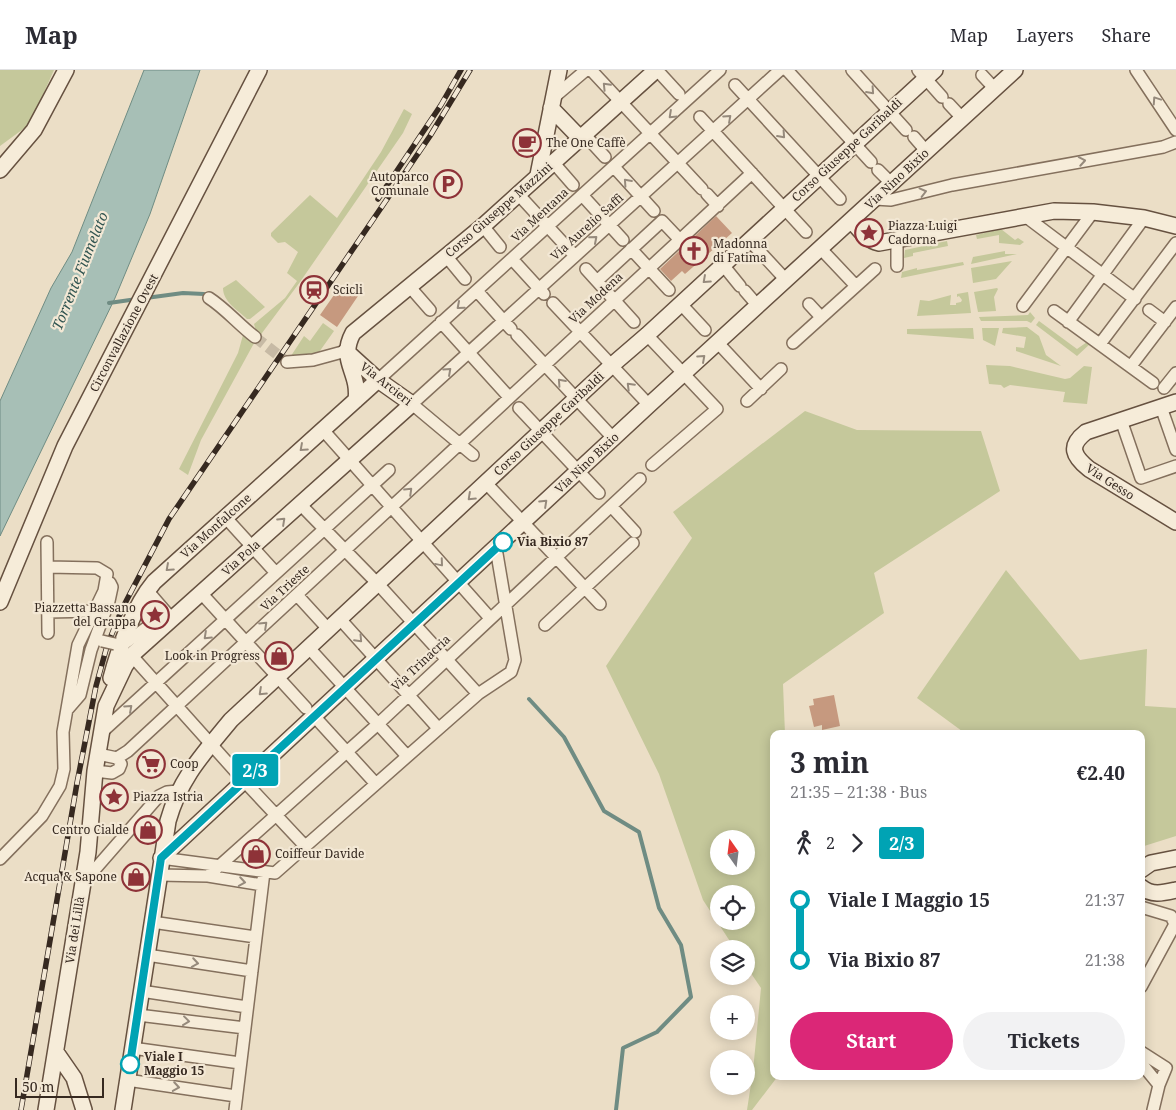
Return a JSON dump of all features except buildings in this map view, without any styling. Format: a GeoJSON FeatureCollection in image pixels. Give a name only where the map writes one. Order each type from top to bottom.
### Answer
{"type":"FeatureCollection","features":[{"type":"Feature","properties":{"kind":"street"},"geometry":{"type":"LineString","coordinates":[[0,170],[34,130],[66,70]]}},
{"type":"Feature","properties":{"kind":"street","name":"Circonvallazione Ovest"},"geometry":{"type":"LineString","coordinates":[[0,602],[64,446],[259,70]]}},
{"type":"Feature","properties":{"kind":"street"},"geometry":{"type":"LineString","coordinates":[[538,175],[558,70]]}},
{"type":"Feature","properties":{"kind":"street"},"geometry":{"type":"LineString","coordinates":[[552,103],[586,70]]}},
{"type":"Feature","properties":{"kind":"street"},"geometry":{"type":"LineString","coordinates":[[591,70],[718,206]]}},
{"type":"Feature","properties":{"kind":"street"},"geometry":{"type":"LineString","coordinates":[[657,70],[806,232]]}},
{"type":"Feature","properties":{"kind":"street","name":"Corso Giuseppe Mazzini"},"geometry":{"type":"LineString","coordinates":[[346,351],[347,344],[353,333],[483,226],[657,70]]}},
{"type":"Feature","properties":{"kind":"street"},"geometry":{"type":"LineString","coordinates":[[721,70],[840,199]]}},
{"type":"Feature","properties":{"kind":"street","name":"Via Mentana"},"geometry":{"type":"LineString","coordinates":[[378,380],[651,133],[682,98],[721,70]]}},
{"type":"Feature","properties":{"kind":"street","name":"Via Aurelio Saffi"},"geometry":{"type":"LineString","coordinates":[[412,404],[468,352],[511,328],[575,256],[714,132],[780,70]]}},
{"type":"Feature","properties":{"kind":"street"},"geometry":{"type":"LineString","coordinates":[[787,70],[892,184]]}},
{"type":"Feature","properties":{"kind":"street"},"geometry":{"type":"LineString","coordinates":[[852,70],[927,152]]}},
{"type":"Feature","properties":{"kind":"street","name":"Via Nino Bixio"},"geometry":{"type":"LineString","coordinates":[[161,858],[244,781],[310,712],[344,687],[377,658],[649,405],[1015,70]]}},
{"type":"Feature","properties":{"kind":"street"},"geometry":{"type":"LineString","coordinates":[[1136,70],[1175,127]]}},
{"type":"Feature","properties":{"kind":"street"},"geometry":{"type":"LineString","coordinates":[[926,73],[963,119]]}},
{"type":"Feature","properties":{"kind":"street","name":"Corso Giuseppe Garibaldi"},"geometry":{"type":"LineString","coordinates":[[123,1110],[168,821],[178,791],[189,772],[231,720],[577,400],[611,366],[890,111],[926,73]]}},
{"type":"Feature","properties":{"kind":"street"},"geometry":{"type":"LineString","coordinates":[[982,75],[995,89]]}},
{"type":"Feature","properties":{"kind":"street"},"geometry":{"type":"LineString","coordinates":[[552,103],[582,136],[605,157]]}},
{"type":"Feature","properties":{"kind":"street"},"geometry":{"type":"LineString","coordinates":[[875,199],[891,200],[952,184],[1162,147],[1176,142]]}},
{"type":"Feature","properties":{"kind":"street"},"geometry":{"type":"LineString","coordinates":[[553,162],[573,185]]}},
{"type":"Feature","properties":{"kind":"street"},"geometry":{"type":"LineString","coordinates":[[614,167],[654,212]]}},
{"type":"Feature","properties":{"kind":"street","name":"Via Modena"},"geometry":{"type":"LineString","coordinates":[[459,443],[752,173]]}},
{"type":"Feature","properties":{"kind":"street"},"geometry":{"type":"LineString","coordinates":[[518,194],[575,256]]}},
{"type":"Feature","properties":{"kind":"street"},"geometry":{"type":"LineString","coordinates":[[582,195],[623,240]]}},
{"type":"Feature","properties":{"kind":"street"},"geometry":{"type":"LineString","coordinates":[[852,220],[872,241],[879,243],[1054,210],[1144,218],[1176,226]]}},
{"type":"Feature","properties":{"kind":"street"},"geometry":{"type":"LineString","coordinates":[[1023,306],[1093,212]]}},
{"type":"Feature","properties":{"kind":"street"},"geometry":{"type":"LineString","coordinates":[[1025,216],[1135,299]]}},
{"type":"Feature","properties":{"kind":"street"},"geometry":{"type":"LineString","coordinates":[[1068,322],[1144,218]]}},
{"type":"Feature","properties":{"kind":"street"},"geometry":{"type":"LineString","coordinates":[[597,281],[662,221],[680,240]]}},
{"type":"Feature","properties":{"kind":"street"},"geometry":{"type":"LineString","coordinates":[[483,226],[500,247]]}},
{"type":"Feature","properties":{"kind":"street"},"geometry":{"type":"LineString","coordinates":[[749,240],[786,280]]}},
{"type":"Feature","properties":{"kind":"street"},"geometry":{"type":"LineString","coordinates":[[897,240],[897,266]]}},
{"type":"Feature","properties":{"kind":"street"},"geometry":{"type":"LineString","coordinates":[[1100,344],[1176,243]]}},
{"type":"Feature","properties":{"kind":"street"},"geometry":{"type":"LineString","coordinates":[[821,249],[856,286]]}},
{"type":"Feature","properties":{"kind":"street"},"geometry":{"type":"LineString","coordinates":[[631,250],[669,290]]}},
{"type":"Feature","properties":{"kind":"street"},"geometry":{"type":"LineString","coordinates":[[446,256],[466,279]]}},
{"type":"Feature","properties":{"kind":"street"},"geometry":{"type":"LineString","coordinates":[[512,259],[542,292]]}},
{"type":"Feature","properties":{"kind":"street"},"geometry":{"type":"LineString","coordinates":[[722,265],[758,306]]}},
{"type":"Feature","properties":{"kind":"street"},"geometry":{"type":"LineString","coordinates":[[586,268],[634,322]]}},
{"type":"Feature","properties":{"kind":"street"},"geometry":{"type":"LineString","coordinates":[[793,343],[874,269]]}},
{"type":"Feature","properties":{"kind":"street"},"geometry":{"type":"LineString","coordinates":[[409,286],[430,310]]}},
{"type":"Feature","properties":{"kind":"street"},"geometry":{"type":"LineString","coordinates":[[476,291],[614,438]]}},
{"type":"Feature","properties":{"kind":"street"},"geometry":{"type":"LineString","coordinates":[[208,298],[218,304],[255,337]]}},
{"type":"Feature","properties":{"kind":"street"},"geometry":{"type":"LineString","coordinates":[[553,303],[649,405]]}},
{"type":"Feature","properties":{"kind":"street"},"geometry":{"type":"LineString","coordinates":[[680,303],[706,330]]}},
{"type":"Feature","properties":{"kind":"street"},"geometry":{"type":"LineString","coordinates":[[809,304],[821,317]]}},
{"type":"Feature","properties":{"kind":"street"},"geometry":{"type":"LineString","coordinates":[[1131,366],[1176,307]]}},
{"type":"Feature","properties":{"kind":"street"},"geometry":{"type":"LineString","coordinates":[[1149,310],[1165,322]]}},
{"type":"Feature","properties":{"kind":"street"},"geometry":{"type":"LineString","coordinates":[[1054,312],[1152,383]]}},
{"type":"Feature","properties":{"kind":"street"},"geometry":{"type":"LineString","coordinates":[[441,322],[509,397]]}},
{"type":"Feature","properties":{"kind":"street"},"geometry":{"type":"LineString","coordinates":[[647,335],[717,409],[652,465]]}},
{"type":"Feature","properties":{"kind":"street"},"geometry":{"type":"LineString","coordinates":[[718,343],[761,389]]}},
{"type":"Feature","properties":{"kind":"street"},"geometry":{"type":"LineString","coordinates":[[287,362],[313,360],[346,351],[355,380],[356,400]]}},
{"type":"Feature","properties":{"kind":"street","name":"Via Arcieri"},"geometry":{"type":"LineString","coordinates":[[346,351],[378,380],[412,404],[473,455]]}},
{"type":"Feature","properties":{"kind":"street"},"geometry":{"type":"LineString","coordinates":[[747,401],[781,369]]}},
{"type":"Feature","properties":{"kind":"street"},"geometry":{"type":"LineString","coordinates":[[1164,388],[1176,373]]}},
{"type":"Feature","properties":{"kind":"street","name":"Via Monfalcone"},"geometry":{"type":"LineString","coordinates":[[123,649],[147,590],[378,380]]}},
{"type":"Feature","properties":{"kind":"street","name":"Via Gesso"},"geometry":{"type":"LineString","coordinates":[[1176,402],[1082,435],[1074,446],[1075,455],[1089,469],[1176,522]]}},
{"type":"Feature","properties":{"kind":"street","name":"Via Pola"},"geometry":{"type":"LineString","coordinates":[[83,883],[98,754],[106,706],[125,666],[123,649],[202,594],[412,404]]}},
{"type":"Feature","properties":{"kind":"street"},"geometry":{"type":"LineString","coordinates":[[1161,407],[1176,450]]}},
{"type":"Feature","properties":{"kind":"street"},"geometry":{"type":"LineString","coordinates":[[519,408],[599,493]]}},
{"type":"Feature","properties":{"kind":"street"},"geometry":{"type":"LineString","coordinates":[[1121,420],[1142,478],[1176,466]]}},
{"type":"Feature","properties":{"kind":"street"},"geometry":{"type":"LineString","coordinates":[[323,430],[490,618]]}},
{"type":"Feature","properties":{"kind":"street","name":"Via Trieste"},"geometry":{"type":"LineString","coordinates":[[117,758],[128,751],[177,706],[459,443]]}},
{"type":"Feature","properties":{"kind":"street"},"geometry":{"type":"LineString","coordinates":[[102,732],[389,470]]}},
{"type":"Feature","properties":{"kind":"street","name":"Via Trinacria"},"geometry":{"type":"LineString","coordinates":[[208,876],[378,724],[640,479]]}},
{"type":"Feature","properties":{"kind":"street"},"geometry":{"type":"LineString","coordinates":[[486,483],[600,604]]}},
{"type":"Feature","properties":{"kind":"street"},"geometry":{"type":"LineString","coordinates":[[300,504],[378,584],[478,694]]}},
{"type":"Feature","properties":{"kind":"street"},"geometry":{"type":"LineString","coordinates":[[545,625],[585,588],[634,537],[611,506]]}},
{"type":"Feature","properties":{"kind":"street"},"geometry":{"type":"LineString","coordinates":[[226,518],[276,573]]}},
{"type":"Feature","properties":{"kind":"street"},"geometry":{"type":"LineString","coordinates":[[46,542],[48,633]]}},
{"type":"Feature","properties":{"kind":"street"},"geometry":{"type":"LineString","coordinates":[[235,1110],[262,885],[270,873],[305,846],[438,728],[478,694],[511,672],[516,660],[496,548]]}},
{"type":"Feature","properties":{"kind":"street"},"geometry":{"type":"LineString","coordinates":[[48,567],[97,568],[107,574],[112,586],[110,601],[80,695],[66,711]]}},
{"type":"Feature","properties":{"kind":"street"},"geometry":{"type":"LineString","coordinates":[[0,859],[42,816],[60,786],[64,769],[63,732],[78,645],[104,591],[107,574]]}},
{"type":"Feature","properties":{"kind":"street"},"geometry":{"type":"LineString","coordinates":[[147,590],[170,617]]}},
{"type":"Feature","properties":{"kind":"street"},"geometry":{"type":"LineString","coordinates":[[202,594],[376,784]]}},
{"type":"Feature","properties":{"kind":"street"},"geometry":{"type":"LineString","coordinates":[[297,595],[329,630]]}},
{"type":"Feature","properties":{"kind":"street"},"geometry":{"type":"LineString","coordinates":[[48,612],[95,611]]}},
{"type":"Feature","properties":{"kind":"street"},"geometry":{"type":"LineString","coordinates":[[340,619],[438,728]]}},
{"type":"Feature","properties":{"kind":"street"},"geometry":{"type":"LineString","coordinates":[[98,640],[123,649],[305,846]]}},
{"type":"Feature","properties":{"kind":"street"},"geometry":{"type":"LineString","coordinates":[[309,648],[407,756]]}},
{"type":"Feature","properties":{"kind":"street"},"geometry":{"type":"LineString","coordinates":[[96,770],[112,774],[119,769],[121,764],[117,758],[98,754]]}},
{"type":"Feature","properties":{"kind":"street","name":"Via dei Lillà"},"geometry":{"type":"LineString","coordinates":[[46,1110],[83,883],[159,796],[167,792],[178,791]]}},
{"type":"Feature","properties":{"kind":"street"},"geometry":{"type":"LineString","coordinates":[[161,858],[270,873]]}},
{"type":"Feature","properties":{"kind":"street"},"geometry":{"type":"LineString","coordinates":[[1145,867],[1151,863],[1176,858]]}},
{"type":"Feature","properties":{"kind":"street"},"geometry":{"type":"LineString","coordinates":[[159,875],[208,876],[262,885]]}},
{"type":"Feature","properties":{"kind":"street"},"geometry":{"type":"LineString","coordinates":[[1145,890],[1149,893],[1155,893],[1176,890]]}},
{"type":"Feature","properties":{"kind":"street"},"geometry":{"type":"LineString","coordinates":[[1145,909],[1171,916],[1175,924],[1145,980]]}},
{"type":"Feature","properties":{"kind":"street"},"geometry":{"type":"LineString","coordinates":[[152,922],[256,937]]}},
{"type":"Feature","properties":{"kind":"street"},"geometry":{"type":"LineString","coordinates":[[147,955],[252,971]]}},
{"type":"Feature","properties":{"kind":"street"},"geometry":{"type":"LineString","coordinates":[[141,990],[247,1007]]}},
{"type":"Feature","properties":{"kind":"street"},"geometry":{"type":"LineString","coordinates":[[138,1015],[245,1028]]}},
{"type":"Feature","properties":{"kind":"street"},"geometry":{"type":"LineString","coordinates":[[132,1048],[240,1064]]}},
{"type":"Feature","properties":{"kind":"street"},"geometry":{"type":"LineString","coordinates":[[56,1052],[74,1078],[84,1110]]}},
{"type":"Feature","properties":{"kind":"street"},"geometry":{"type":"LineString","coordinates":[[1145,1063],[1159,1085],[1153,1110]]}},
{"type":"Feature","properties":{"kind":"street"},"geometry":{"type":"LineString","coordinates":[[127,1080],[236,1096]]}},
{"type":"Feature","properties":{"kind":"green space"},"geometry":{"type":"Polygon","coordinates":[[[0,70],[54,70],[30,124],[0,146],[0,70]]]}},
{"type":"Feature","properties":{"kind":"green space"},"geometry":{"type":"Polygon","coordinates":[[[404,109],[412,114],[403,133],[300,282],[253,345],[201,440],[188,475],[179,469],[238,353],[243,335],[253,339],[257,334],[254,324],[285,298],[297,281],[287,273],[298,252],[285,242],[278,243],[271,236],[271,233],[310,195],[337,218],[381,152],[404,109]]]}},
{"type":"Feature","properties":{"kind":"green space"},"geometry":{"type":"Polygon","coordinates":[[[1001,229],[1015,240],[1018,238],[1024,242],[1020,245],[999,243],[999,235],[977,239],[976,235],[1001,229]]]}},
{"type":"Feature","properties":{"kind":"green space"},"geometry":{"type":"Polygon","coordinates":[[[947,241],[948,246],[913,253],[913,256],[904,258],[905,250],[947,241]]]}},
{"type":"Feature","properties":{"kind":"green space"},"geometry":{"type":"Polygon","coordinates":[[[1005,251],[1005,254],[1017,254],[971,264],[973,257],[1005,251]]]}},
{"type":"Feature","properties":{"kind":"green space"},"geometry":{"type":"Polygon","coordinates":[[[1012,261],[996,279],[973,283],[971,268],[1012,261]]]}},
{"type":"Feature","properties":{"kind":"green space"},"geometry":{"type":"Polygon","coordinates":[[[963,262],[964,265],[901,278],[902,272],[917,268],[917,270],[963,262]]]}},
{"type":"Feature","properties":{"kind":"green space"},"geometry":{"type":"Polygon","coordinates":[[[236,280],[265,307],[250,319],[247,319],[225,297],[223,288],[236,280]]]}},
{"type":"Feature","properties":{"kind":"green space"},"geometry":{"type":"Polygon","coordinates":[[[997,288],[994,297],[996,311],[978,312],[974,292],[997,288]]]}},
{"type":"Feature","properties":{"kind":"green space"},"geometry":{"type":"Polygon","coordinates":[[[968,292],[971,313],[917,316],[920,300],[929,301],[951,295],[950,305],[956,305],[956,303],[962,300],[959,296],[957,297],[957,294],[968,292]]]}},
{"type":"Feature","properties":{"kind":"green space"},"geometry":{"type":"Polygon","coordinates":[[[1030,312],[1035,318],[1031,323],[1027,321],[981,321],[979,317],[1028,315],[1030,312]]]}},
{"type":"Feature","properties":{"kind":"green space"},"geometry":{"type":"Polygon","coordinates":[[[1039,321],[1077,349],[1087,342],[1091,343],[1077,356],[1036,325],[1039,321]]]}},
{"type":"Feature","properties":{"kind":"green space"},"geometry":{"type":"Polygon","coordinates":[[[323,323],[334,331],[317,355],[289,359],[304,336],[310,341],[323,323]]]}},
{"type":"Feature","properties":{"kind":"green space"},"geometry":{"type":"Polygon","coordinates":[[[1027,327],[1039,336],[1046,355],[1061,366],[1016,351],[1016,347],[1024,348],[1026,337],[1002,333],[1003,328],[1027,327]]]}},
{"type":"Feature","properties":{"kind":"green space"},"geometry":{"type":"Polygon","coordinates":[[[973,328],[974,339],[907,334],[907,329],[973,328]]]}},
{"type":"Feature","properties":{"kind":"green space"},"geometry":{"type":"Polygon","coordinates":[[[982,328],[999,328],[995,346],[983,340],[982,328]]]}},
{"type":"Feature","properties":{"kind":"green space"},"geometry":{"type":"Polygon","coordinates":[[[986,365],[1010,366],[1065,379],[1070,378],[1084,366],[1092,367],[1087,404],[1063,402],[1065,392],[1010,385],[1004,388],[1001,385],[989,384],[986,365]]]}},
{"type":"Feature","properties":{"kind":"green space"},"geometry":{"type":"Polygon","coordinates":[[[805,411],[857,430],[981,431],[1000,491],[874,573],[884,613],[783,684],[785,730],[770,730],[770,1080],[775,1080],[752,1110],[747,1110],[749,1095],[755,1095],[755,1050],[761,988],[755,979],[755,940],[729,940],[723,930],[755,930],[755,885],[710,885],[710,911],[703,900],[659,774],[606,666],[692,538],[673,512],[805,411]]]}},
{"type":"Feature","properties":{"kind":"green space"},"geometry":{"type":"Polygon","coordinates":[[[1006,570],[1080,660],[1147,649],[1145,706],[1176,708],[1176,836],[1145,846],[1145,730],[961,730],[917,698],[1006,570]]]}},
{"type":"Feature","properties":{"kind":"water","name":"Torrente Fiumelato"},"geometry":{"type":"Polygon","coordinates":[[[144,70],[200,70],[150,214],[115,298],[0,536],[0,401],[51,288],[72,252],[144,70]]]}},
{"type":"Feature","properties":{"kind":"waterway"},"geometry":{"type":"LineString","coordinates":[[146,298],[183,293],[204,294]]}},
{"type":"Feature","properties":{"kind":"waterway"},"geometry":{"type":"LineString","coordinates":[[109,303],[137,299]]}},
{"type":"Feature","properties":{"kind":"waterway"},"geometry":{"type":"LineString","coordinates":[[529,699],[564,737],[604,811],[639,832],[659,908],[681,945],[691,997],[657,1032],[623,1048],[616,1110]]}},
{"type":"Feature","properties":{"kind":"tunnel"},"geometry":{"type":"LineString","coordinates":[[255,337],[287,362]]}},
{"type":"Feature","properties":{"kind":"railway"},"geometry":{"type":"LineString","coordinates":[[378,199],[441,105],[461,70]]}},
{"type":"Feature","properties":{"kind":"railway"},"geometry":{"type":"LineString","coordinates":[[21,1110],[77,783],[96,686],[107,646],[122,609],[169,519],[430,136],[470,70]]}},
{"type":"Feature","properties":{"kind":"bus line","name":"2/3"},"geometry":{"type":"LineString","coordinates":[[130,1064],[161,858],[503,542]]}},
{"type":"Feature","properties":{"kind":"place","name":"The One Caffè"},"geometry":{"type":"Point","coordinates":[527,143]}},
{"type":"Feature","properties":{"kind":"place","name":"Autoparco Comunale"},"geometry":{"type":"Point","coordinates":[448,184]}},
{"type":"Feature","properties":{"kind":"place","name":"Piazza Luigi Cadorna"},"geometry":{"type":"Point","coordinates":[869,233]}},
{"type":"Feature","properties":{"kind":"place","name":"Madonna di Fatima"},"geometry":{"type":"Point","coordinates":[694,251]}},
{"type":"Feature","properties":{"kind":"place","name":"Scicli"},"geometry":{"type":"Point","coordinates":[314,290]}},
{"type":"Feature","properties":{"kind":"place","name":"Via Bixio 87"},"geometry":{"type":"Point","coordinates":[503,542]}},
{"type":"Feature","properties":{"kind":"place","name":"Piazzetta Bassano del Grappa"},"geometry":{"type":"Point","coordinates":[155,615]}},
{"type":"Feature","properties":{"kind":"place","name":"Look in Progress"},"geometry":{"type":"Point","coordinates":[279,656]}},
{"type":"Feature","properties":{"kind":"place","name":"Coop"},"geometry":{"type":"Point","coordinates":[151,764]}},
{"type":"Feature","properties":{"kind":"place","name":"Piazza Istria"},"geometry":{"type":"Point","coordinates":[114,797]}},
{"type":"Feature","properties":{"kind":"place","name":"Centro Cialde"},"geometry":{"type":"Point","coordinates":[148,830]}},
{"type":"Feature","properties":{"kind":"place","name":"Coiffeur Davide"},"geometry":{"type":"Point","coordinates":[256,854]}},
{"type":"Feature","properties":{"kind":"place","name":"Acqua & Sapone"},"geometry":{"type":"Point","coordinates":[136,877]}},
{"type":"Feature","properties":{"kind":"place","name":"Viale I Maggio 15"},"geometry":{"type":"Point","coordinates":[130,1064]}}]}
